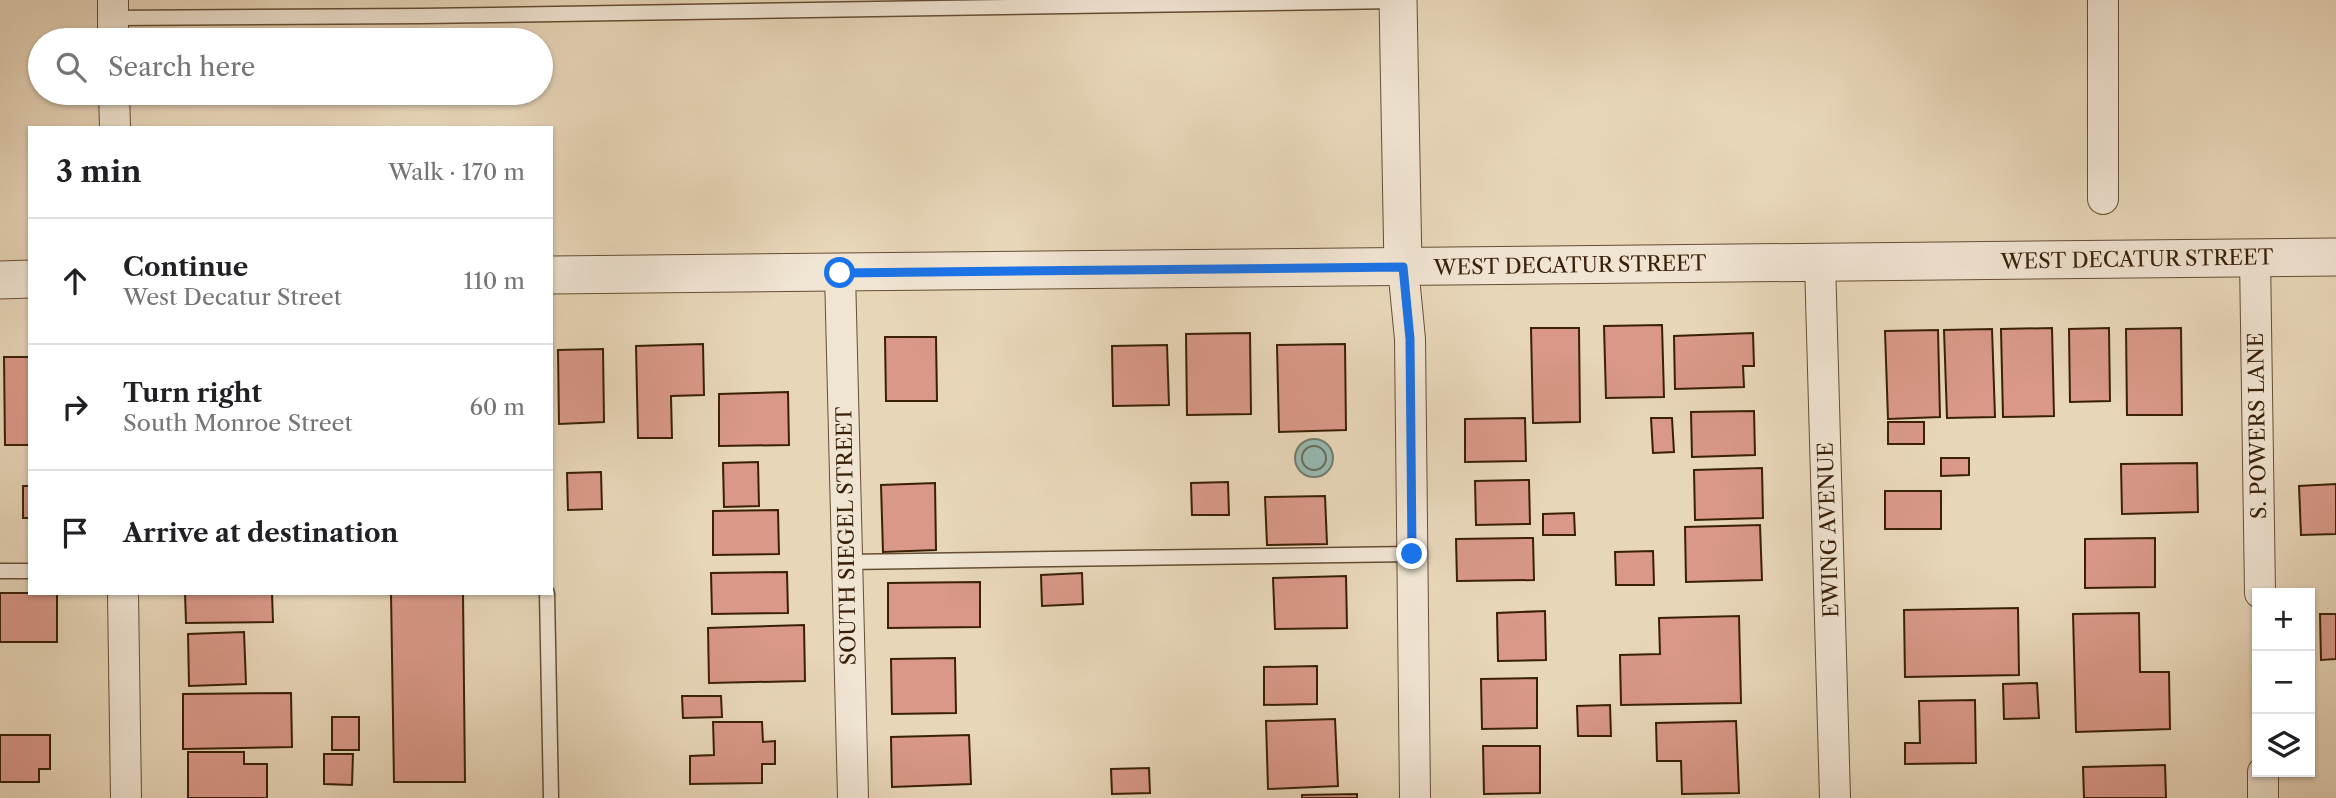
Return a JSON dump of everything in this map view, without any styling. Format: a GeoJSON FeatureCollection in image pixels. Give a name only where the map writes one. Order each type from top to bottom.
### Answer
{"type":"FeatureCollection","features":[{"type":"Feature","properties":{"kind":"street"},"geometry":{"type":"LineString","coordinates":[[2103,0],[2103,199]]}},
{"type":"Feature","properties":{"kind":"street"},"geometry":{"type":"LineString","coordinates":[[1398,1],[1403,267],[1410,339],[1415,798]]}},
{"type":"Feature","properties":{"kind":"street"},"geometry":{"type":"LineString","coordinates":[[114,105],[114,126]]}},
{"type":"Feature","properties":{"kind":"street","name":"WEST DECATUR STREET"},"geometry":{"type":"LineString","coordinates":[[553,275],[2336,257]]}},
{"type":"Feature","properties":{"kind":"street","name":"S. POWERS LANE"},"geometry":{"type":"LineString","coordinates":[[2255,258],[2260,588]]}},
{"type":"Feature","properties":{"kind":"street","name":"EWING AVENUE"},"geometry":{"type":"LineString","coordinates":[[1820,262],[1835,798]]}},
{"type":"Feature","properties":{"kind":"street","name":"SOUTH SIEGEL STREET"},"geometry":{"type":"LineString","coordinates":[[840,273],[853,798]]}},
{"type":"Feature","properties":{"kind":"street"},"geometry":{"type":"LineString","coordinates":[[0,279],[28,279]]}},
{"type":"Feature","properties":{"kind":"street"},"geometry":{"type":"LineString","coordinates":[[123,595],[126,798]]}},
{"type":"Feature","properties":{"kind":"street"},"geometry":{"type":"LineString","coordinates":[[2263,777],[2263,798]]}},
{"type":"Feature","properties":{"kind":"lane"},"geometry":{"type":"LineString","coordinates":[[113,19],[1398,1]]}},
{"type":"Feature","properties":{"kind":"lane"},"geometry":{"type":"LineString","coordinates":[[847,562],[1412,554]]}},
{"type":"Feature","properties":{"kind":"lane"},"geometry":{"type":"LineString","coordinates":[[0,571],[28,571]]}},
{"type":"Feature","properties":{"kind":"lane"},"geometry":{"type":"LineString","coordinates":[[547,595],[551,798]]}},
{"type":"Feature","properties":{"kind":"water"},"geometry":{"type":"Polygon","coordinates":[[[1314,439],[1327,445],[1333,458],[1327,471],[1314,477],[1301,471],[1295,458],[1301,445],[1314,439]]]}},
{"type":"Feature","properties":{"kind":"building"},"geometry":{"type":"Polygon","coordinates":[[[1662,325],[1664,397],[1606,398],[1604,326],[1662,325]]]}},
{"type":"Feature","properties":{"kind":"building"},"geometry":{"type":"Polygon","coordinates":[[[1531,328],[1579,328],[1580,422],[1533,423],[1531,328]]]}},
{"type":"Feature","properties":{"kind":"building"},"geometry":{"type":"Polygon","coordinates":[[[2052,328],[2054,416],[2003,417],[2001,329],[2052,328]]]}},
{"type":"Feature","properties":{"kind":"building"},"geometry":{"type":"Polygon","coordinates":[[[2109,328],[2110,401],[2070,402],[2069,329],[2109,328]]]}},
{"type":"Feature","properties":{"kind":"building"},"geometry":{"type":"Polygon","coordinates":[[[2181,328],[2182,415],[2127,415],[2126,329],[2181,328]]]}},
{"type":"Feature","properties":{"kind":"building"},"geometry":{"type":"Polygon","coordinates":[[[1992,329],[1995,417],[1947,418],[1944,330],[1992,329]]]}},
{"type":"Feature","properties":{"kind":"building"},"geometry":{"type":"Polygon","coordinates":[[[1938,330],[1940,417],[1888,419],[1885,331],[1938,330]]]}},
{"type":"Feature","properties":{"kind":"building"},"geometry":{"type":"Polygon","coordinates":[[[1250,333],[1251,414],[1187,415],[1186,334],[1250,333]]]}},
{"type":"Feature","properties":{"kind":"building"},"geometry":{"type":"Polygon","coordinates":[[[1753,333],[1754,366],[1743,366],[1744,387],[1675,389],[1674,336],[1753,333]]]}},
{"type":"Feature","properties":{"kind":"building"},"geometry":{"type":"Polygon","coordinates":[[[885,337],[936,337],[937,401],[886,401],[885,337]]]}},
{"type":"Feature","properties":{"kind":"building"},"geometry":{"type":"Polygon","coordinates":[[[703,344],[704,395],[671,396],[672,438],[638,438],[636,346],[703,344]]]}},
{"type":"Feature","properties":{"kind":"building"},"geometry":{"type":"Polygon","coordinates":[[[1345,344],[1346,430],[1279,432],[1277,345],[1345,344]]]}},
{"type":"Feature","properties":{"kind":"building"},"geometry":{"type":"Polygon","coordinates":[[[1167,345],[1169,405],[1113,406],[1112,346],[1167,345]]]}},
{"type":"Feature","properties":{"kind":"building"},"geometry":{"type":"Polygon","coordinates":[[[603,349],[604,422],[559,424],[558,350],[603,349]]]}},
{"type":"Feature","properties":{"kind":"building"},"geometry":{"type":"Polygon","coordinates":[[[4,357],[28,357],[28,445],[5,445],[4,357]]]}},
{"type":"Feature","properties":{"kind":"building"},"geometry":{"type":"Polygon","coordinates":[[[788,392],[789,445],[719,446],[719,394],[788,392]]]}},
{"type":"Feature","properties":{"kind":"building"},"geometry":{"type":"Polygon","coordinates":[[[1754,411],[1755,455],[1692,457],[1691,412],[1754,411]]]}},
{"type":"Feature","properties":{"kind":"building"},"geometry":{"type":"Polygon","coordinates":[[[1525,418],[1526,461],[1465,462],[1465,419],[1525,418]]]}},
{"type":"Feature","properties":{"kind":"building"},"geometry":{"type":"Polygon","coordinates":[[[1651,418],[1672,418],[1674,452],[1653,453],[1651,418]]]}},
{"type":"Feature","properties":{"kind":"building"},"geometry":{"type":"Polygon","coordinates":[[[1888,422],[1924,422],[1924,444],[1888,444],[1888,422]]]}},
{"type":"Feature","properties":{"kind":"building"},"geometry":{"type":"Polygon","coordinates":[[[1941,458],[1969,458],[1969,475],[1941,476],[1941,458]]]}},
{"type":"Feature","properties":{"kind":"building"},"geometry":{"type":"Polygon","coordinates":[[[758,462],[759,506],[724,507],[723,463],[758,462]]]}},
{"type":"Feature","properties":{"kind":"building"},"geometry":{"type":"Polygon","coordinates":[[[2197,463],[2198,512],[2122,514],[2121,464],[2197,463]]]}},
{"type":"Feature","properties":{"kind":"building"},"geometry":{"type":"Polygon","coordinates":[[[1762,468],[1763,518],[1695,520],[1694,470],[1762,468]]]}},
{"type":"Feature","properties":{"kind":"building"},"geometry":{"type":"Polygon","coordinates":[[[601,472],[602,509],[568,510],[567,473],[601,472]]]}},
{"type":"Feature","properties":{"kind":"building"},"geometry":{"type":"Polygon","coordinates":[[[1529,480],[1530,524],[1476,525],[1475,481],[1529,480]]]}},
{"type":"Feature","properties":{"kind":"building"},"geometry":{"type":"Polygon","coordinates":[[[1228,482],[1229,515],[1192,515],[1191,483],[1228,482]]]}},
{"type":"Feature","properties":{"kind":"building"},"geometry":{"type":"Polygon","coordinates":[[[935,483],[936,550],[883,552],[881,485],[935,483]]]}},
{"type":"Feature","properties":{"kind":"building"},"geometry":{"type":"Polygon","coordinates":[[[2336,484],[2336,534],[2301,535],[2299,486],[2336,484]]]}},
{"type":"Feature","properties":{"kind":"building"},"geometry":{"type":"Polygon","coordinates":[[[23,486],[28,486],[28,518],[23,518],[23,486]]]}},
{"type":"Feature","properties":{"kind":"building"},"geometry":{"type":"Polygon","coordinates":[[[1885,491],[1941,491],[1941,529],[1885,529],[1885,491]]]}},
{"type":"Feature","properties":{"kind":"building"},"geometry":{"type":"Polygon","coordinates":[[[1325,496],[1327,544],[1267,545],[1265,497],[1325,496]]]}},
{"type":"Feature","properties":{"kind":"building"},"geometry":{"type":"Polygon","coordinates":[[[778,510],[779,554],[713,555],[713,511],[778,510]]]}},
{"type":"Feature","properties":{"kind":"building"},"geometry":{"type":"Polygon","coordinates":[[[1574,513],[1575,535],[1543,535],[1543,514],[1574,513]]]}},
{"type":"Feature","properties":{"kind":"building"},"geometry":{"type":"Polygon","coordinates":[[[1760,525],[1762,580],[1686,582],[1685,527],[1760,525]]]}},
{"type":"Feature","properties":{"kind":"building"},"geometry":{"type":"Polygon","coordinates":[[[1533,538],[1534,580],[1457,581],[1456,539],[1533,538]]]}},
{"type":"Feature","properties":{"kind":"building"},"geometry":{"type":"Polygon","coordinates":[[[2155,538],[2155,587],[2085,588],[2085,539],[2155,538]]]}},
{"type":"Feature","properties":{"kind":"building"},"geometry":{"type":"Polygon","coordinates":[[[1653,551],[1654,585],[1616,585],[1615,552],[1653,551]]]}},
{"type":"Feature","properties":{"kind":"building"},"geometry":{"type":"Polygon","coordinates":[[[787,572],[788,613],[712,614],[711,573],[787,572]]]}},
{"type":"Feature","properties":{"kind":"building"},"geometry":{"type":"Polygon","coordinates":[[[1082,573],[1083,604],[1042,606],[1041,575],[1082,573]]]}},
{"type":"Feature","properties":{"kind":"building"},"geometry":{"type":"Polygon","coordinates":[[[1346,576],[1347,628],[1275,629],[1273,578],[1346,576]]]}},
{"type":"Feature","properties":{"kind":"building"},"geometry":{"type":"Polygon","coordinates":[[[980,582],[980,627],[888,628],[888,583],[980,582]]]}},
{"type":"Feature","properties":{"kind":"building"},"geometry":{"type":"Polygon","coordinates":[[[0,593],[57,595],[57,642],[0,642],[0,593]]]}},
{"type":"Feature","properties":{"kind":"building"},"geometry":{"type":"Polygon","coordinates":[[[185,595],[272,595],[273,622],[186,623],[185,595]]]}},
{"type":"Feature","properties":{"kind":"building"},"geometry":{"type":"Polygon","coordinates":[[[391,595],[463,595],[465,782],[394,782],[391,595]]]}},
{"type":"Feature","properties":{"kind":"building"},"geometry":{"type":"Polygon","coordinates":[[[2018,608],[2019,675],[1905,677],[1904,610],[2018,608]]]}},
{"type":"Feature","properties":{"kind":"building"},"geometry":{"type":"Polygon","coordinates":[[[1545,611],[1546,660],[1498,661],[1497,613],[1545,611]]]}},
{"type":"Feature","properties":{"kind":"building"},"geometry":{"type":"Polygon","coordinates":[[[2139,613],[2140,672],[2169,672],[2170,729],[2076,732],[2073,614],[2139,613]]]}},
{"type":"Feature","properties":{"kind":"building"},"geometry":{"type":"Polygon","coordinates":[[[2320,614],[2336,614],[2336,659],[2321,660],[2320,614]]]}},
{"type":"Feature","properties":{"kind":"building"},"geometry":{"type":"Polygon","coordinates":[[[1739,616],[1741,703],[1621,705],[1620,655],[1660,654],[1659,618],[1739,616]]]}},
{"type":"Feature","properties":{"kind":"building"},"geometry":{"type":"Polygon","coordinates":[[[804,625],[805,681],[709,683],[708,628],[804,625]]]}},
{"type":"Feature","properties":{"kind":"building"},"geometry":{"type":"Polygon","coordinates":[[[244,632],[246,684],[189,686],[188,634],[244,632]]]}},
{"type":"Feature","properties":{"kind":"building"},"geometry":{"type":"Polygon","coordinates":[[[955,658],[956,713],[892,714],[891,659],[955,658]]]}},
{"type":"Feature","properties":{"kind":"building"},"geometry":{"type":"Polygon","coordinates":[[[1317,666],[1317,704],[1264,705],[1264,667],[1317,666]]]}},
{"type":"Feature","properties":{"kind":"building"},"geometry":{"type":"Polygon","coordinates":[[[1537,678],[1537,728],[1482,729],[1481,679],[1537,678]]]}},
{"type":"Feature","properties":{"kind":"building"},"geometry":{"type":"Polygon","coordinates":[[[2037,683],[2039,718],[2004,719],[2003,684],[2037,683]]]}},
{"type":"Feature","properties":{"kind":"building"},"geometry":{"type":"Polygon","coordinates":[[[291,693],[292,747],[183,749],[183,694],[291,693]]]}},
{"type":"Feature","properties":{"kind":"building"},"geometry":{"type":"Polygon","coordinates":[[[682,696],[721,696],[722,717],[683,718],[682,696]]]}},
{"type":"Feature","properties":{"kind":"building"},"geometry":{"type":"Polygon","coordinates":[[[1975,700],[1976,763],[1905,764],[1905,743],[1920,743],[1919,701],[1975,700]]]}},
{"type":"Feature","properties":{"kind":"building"},"geometry":{"type":"Polygon","coordinates":[[[1610,705],[1611,736],[1578,736],[1577,706],[1610,705]]]}},
{"type":"Feature","properties":{"kind":"building"},"geometry":{"type":"Polygon","coordinates":[[[332,717],[359,717],[359,750],[332,750],[332,717]]]}},
{"type":"Feature","properties":{"kind":"building"},"geometry":{"type":"Polygon","coordinates":[[[1335,719],[1338,786],[1268,789],[1266,721],[1335,719]]]}},
{"type":"Feature","properties":{"kind":"building"},"geometry":{"type":"Polygon","coordinates":[[[1736,721],[1739,793],[1682,794],[1681,761],[1657,761],[1656,723],[1736,721]]]}},
{"type":"Feature","properties":{"kind":"building"},"geometry":{"type":"Polygon","coordinates":[[[713,722],[762,722],[763,742],[775,741],[775,764],[762,764],[762,783],[690,784],[690,756],[714,755],[713,722]]]}},
{"type":"Feature","properties":{"kind":"building"},"geometry":{"type":"Polygon","coordinates":[[[0,735],[50,735],[50,769],[39,769],[39,782],[0,782],[0,735]]]}},
{"type":"Feature","properties":{"kind":"building"},"geometry":{"type":"Polygon","coordinates":[[[969,735],[971,784],[892,787],[891,737],[969,735]]]}},
{"type":"Feature","properties":{"kind":"building"},"geometry":{"type":"Polygon","coordinates":[[[1483,746],[1540,746],[1540,793],[1484,794],[1483,746]]]}},
{"type":"Feature","properties":{"kind":"building"},"geometry":{"type":"Polygon","coordinates":[[[188,752],[244,752],[244,764],[267,764],[267,798],[188,798],[188,752]]]}},
{"type":"Feature","properties":{"kind":"building"},"geometry":{"type":"Polygon","coordinates":[[[324,754],[353,754],[352,785],[324,784],[324,754]]]}},
{"type":"Feature","properties":{"kind":"building"},"geometry":{"type":"Polygon","coordinates":[[[2165,765],[2166,798],[2084,798],[2083,767],[2165,765]]]}},
{"type":"Feature","properties":{"kind":"building"},"geometry":{"type":"Polygon","coordinates":[[[1149,768],[1150,793],[1112,794],[1111,769],[1149,768]]]}},
{"type":"Feature","properties":{"kind":"building"},"geometry":{"type":"Polygon","coordinates":[[[1357,794],[1357,798],[1302,798],[1302,795],[1357,794]]]}},
{"type":"Feature","properties":{"kind":"route"},"geometry":{"type":"LineString","coordinates":[[840,273],[1403,267],[1410,339],[1412,554]]}}]}
